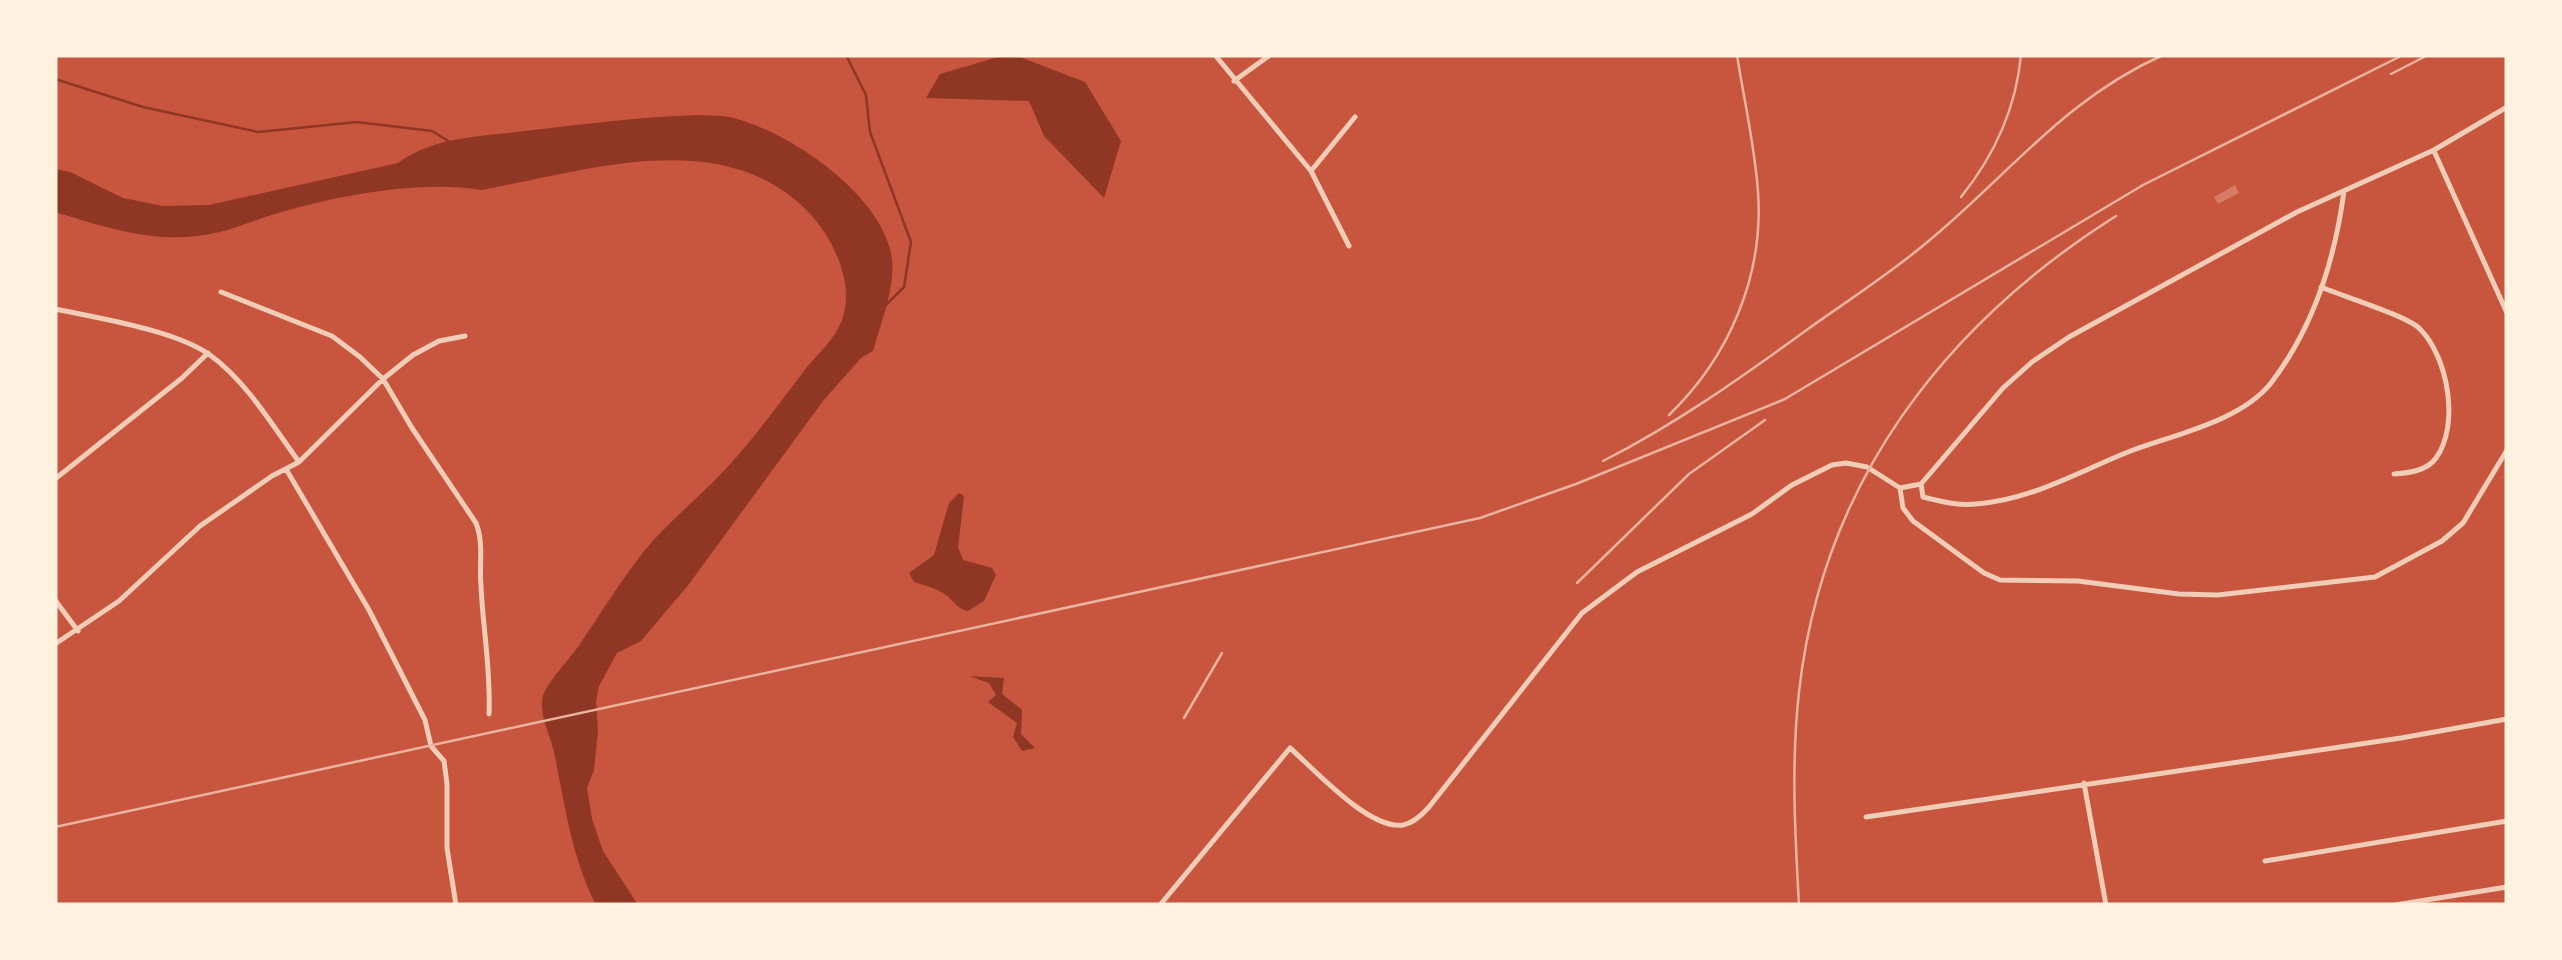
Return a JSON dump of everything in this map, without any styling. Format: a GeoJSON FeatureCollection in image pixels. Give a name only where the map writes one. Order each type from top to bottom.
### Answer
{"type":"FeatureCollection","features":[{"type":"Feature","properties":{"kind":"street"},"geometry":{"type":"LineString","coordinates":[[1216,55],[1311,171],[1349,246]]}},
{"type":"Feature","properties":{"kind":"street"},"geometry":{"type":"LineString","coordinates":[[1234,80],[1270,55]]}},
{"type":"Feature","properties":{"kind":"street"},"geometry":{"type":"LineString","coordinates":[[1160,905],[1290,748],[1373,818],[1391,825],[1409,823],[1429,806],[1582,613],[1636,572],[1730,526],[1807,476],[1832,466],[1846,463],[1867,467],[1900,488],[1921,484],[2003,388],[2051,348],[2297,212],[2434,150],[2507,107]]}},
{"type":"Feature","properties":{"kind":"street"},"geometry":{"type":"LineString","coordinates":[[1311,171],[1355,117]]}},
{"type":"Feature","properties":{"kind":"street"},"geometry":{"type":"LineString","coordinates":[[2434,150],[2507,312]]}},
{"type":"Feature","properties":{"kind":"street"},"geometry":{"type":"LineString","coordinates":[[1921,484],[1923,497],[1974,505],[2042,491],[2110,460],[2200,429],[2248,402],[2269,386],[2302,332],[2322,287],[2338,235],[2344,191]]}},
{"type":"Feature","properties":{"kind":"street"},"geometry":{"type":"LineString","coordinates":[[2322,287],[2418,325],[2435,347],[2446,384],[2448,430],[2435,460],[2414,472],[2394,474]]}},
{"type":"Feature","properties":{"kind":"street"},"geometry":{"type":"LineString","coordinates":[[222,292],[332,336],[383,378],[480,536],[480,582],[490,664],[488,714]]}},
{"type":"Feature","properties":{"kind":"street"},"geometry":{"type":"LineString","coordinates":[[55,309],[133,327],[208,353],[242,387],[300,462]]}},
{"type":"Feature","properties":{"kind":"street"},"geometry":{"type":"LineString","coordinates":[[55,644],[119,601],[200,526],[300,462],[383,378],[413,355],[439,341],[466,336]]}},
{"type":"Feature","properties":{"kind":"street"},"geometry":{"type":"LineString","coordinates":[[55,479],[208,353]]}},
{"type":"Feature","properties":{"kind":"street"},"geometry":{"type":"LineString","coordinates":[[1900,488],[1903,508],[1913,522],[1984,573],[2000,580],[2078,581],[2218,595],[2375,577],[2442,541],[2463,523],[2507,450]]}},
{"type":"Feature","properties":{"kind":"street"},"geometry":{"type":"LineString","coordinates":[[286,469],[369,610],[425,720],[431,746],[444,761],[447,848],[456,905]]}},
{"type":"Feature","properties":{"kind":"street"},"geometry":{"type":"LineString","coordinates":[[55,600],[78,632]]}},
{"type":"Feature","properties":{"kind":"street"},"geometry":{"type":"LineString","coordinates":[[1866,817],[2507,719]]}},
{"type":"Feature","properties":{"kind":"street"},"geometry":{"type":"LineString","coordinates":[[2084,783],[2106,905]]}},
{"type":"Feature","properties":{"kind":"street"},"geometry":{"type":"LineString","coordinates":[[2265,861],[2507,821]]}},
{"type":"Feature","properties":{"kind":"street"},"geometry":{"type":"LineString","coordinates":[[2395,905],[2507,886]]}},
{"type":"Feature","properties":{"kind":"shaded area"},"geometry":{"type":"Polygon","coordinates":[[[1015,55],[1085,82],[1121,141],[1104,198],[1044,136],[1029,101],[926,98],[940,74],[1015,55]]]}},
{"type":"Feature","properties":{"kind":"shaded area"},"geometry":{"type":"Polygon","coordinates":[[[698,115],[729,117],[753,124],[830,169],[852,189],[885,235],[892,259],[891,282],[873,351],[861,358],[823,401],[689,584],[641,641],[617,653],[599,686],[594,770],[587,788],[592,819],[603,851],[638,905],[596,905],[570,830],[543,715],[544,693],[645,550],[742,451],[837,331],[846,300],[843,274],[820,226],[778,187],[739,170],[698,161],[654,161],[610,165],[481,190],[408,188],[357,195],[208,234],[160,237],[125,232],[55,212],[55,169],[70,172],[123,198],[163,206],[209,205],[398,163],[427,147],[459,139],[698,115]]]}},
{"type":"Feature","properties":{"kind":"shaded area"},"geometry":{"type":"Polygon","coordinates":[[[959,493],[964,496],[958,547],[963,560],[992,568],[996,575],[984,601],[968,611],[939,591],[914,582],[909,573],[934,555],[949,503],[959,493]]]}},
{"type":"Feature","properties":{"kind":"shaded area"},"geometry":{"type":"Polygon","coordinates":[[[969,676],[1004,678],[1002,694],[1022,710],[1021,734],[1035,748],[1022,751],[1013,737],[1017,723],[988,702],[996,695],[989,683],[969,676]]]}},
{"type":"Feature","properties":{"kind":"building"},"geometry":{"type":"Polygon","coordinates":[[[2235,185],[2239,193],[2218,204],[2214,197],[2235,185]]]}},
{"type":"Feature","properties":{"kind":"waterway"},"geometry":{"type":"LineString","coordinates":[[846,55],[866,95],[870,132],[911,242],[904,287],[884,307]]}},
{"type":"Feature","properties":{"kind":"waterway"},"geometry":{"type":"LineString","coordinates":[[55,79],[143,107],[258,132],[357,122],[432,131],[448,141]]}},
{"type":"Feature","properties":{"kind":"railway"},"geometry":{"type":"LineString","coordinates":[[1669,415],[1709,368],[1725,341],[1738,313],[1755,254],[1757,175],[1737,55]]}},
{"type":"Feature","properties":{"kind":"railway"},"geometry":{"type":"LineString","coordinates":[[1961,197],[1984,165],[2001,130],[2014,94],[2021,55]]}},
{"type":"Feature","properties":{"kind":"railway"},"geometry":{"type":"LineString","coordinates":[[1603,461],[1708,399],[1882,277],[2095,94],[2163,55]]}},
{"type":"Feature","properties":{"kind":"railway"},"geometry":{"type":"LineString","coordinates":[[55,827],[1480,518],[1576,484],[1785,399],[2143,185],[2403,55]]}},
{"type":"Feature","properties":{"kind":"railway"},"geometry":{"type":"LineString","coordinates":[[2391,74],[2428,55]]}},
{"type":"Feature","properties":{"kind":"railway"},"geometry":{"type":"LineString","coordinates":[[1799,905],[1794,772],[1799,692],[1812,617],[1834,546],[1864,479],[1901,418],[1945,360],[1996,308],[2053,260],[2116,216]]}},
{"type":"Feature","properties":{"kind":"railway"},"geometry":{"type":"LineString","coordinates":[[1577,583],[1689,474],[1765,420]]}},
{"type":"Feature","properties":{"kind":"railway"},"geometry":{"type":"LineString","coordinates":[[1184,718],[1222,653]]}}]}
